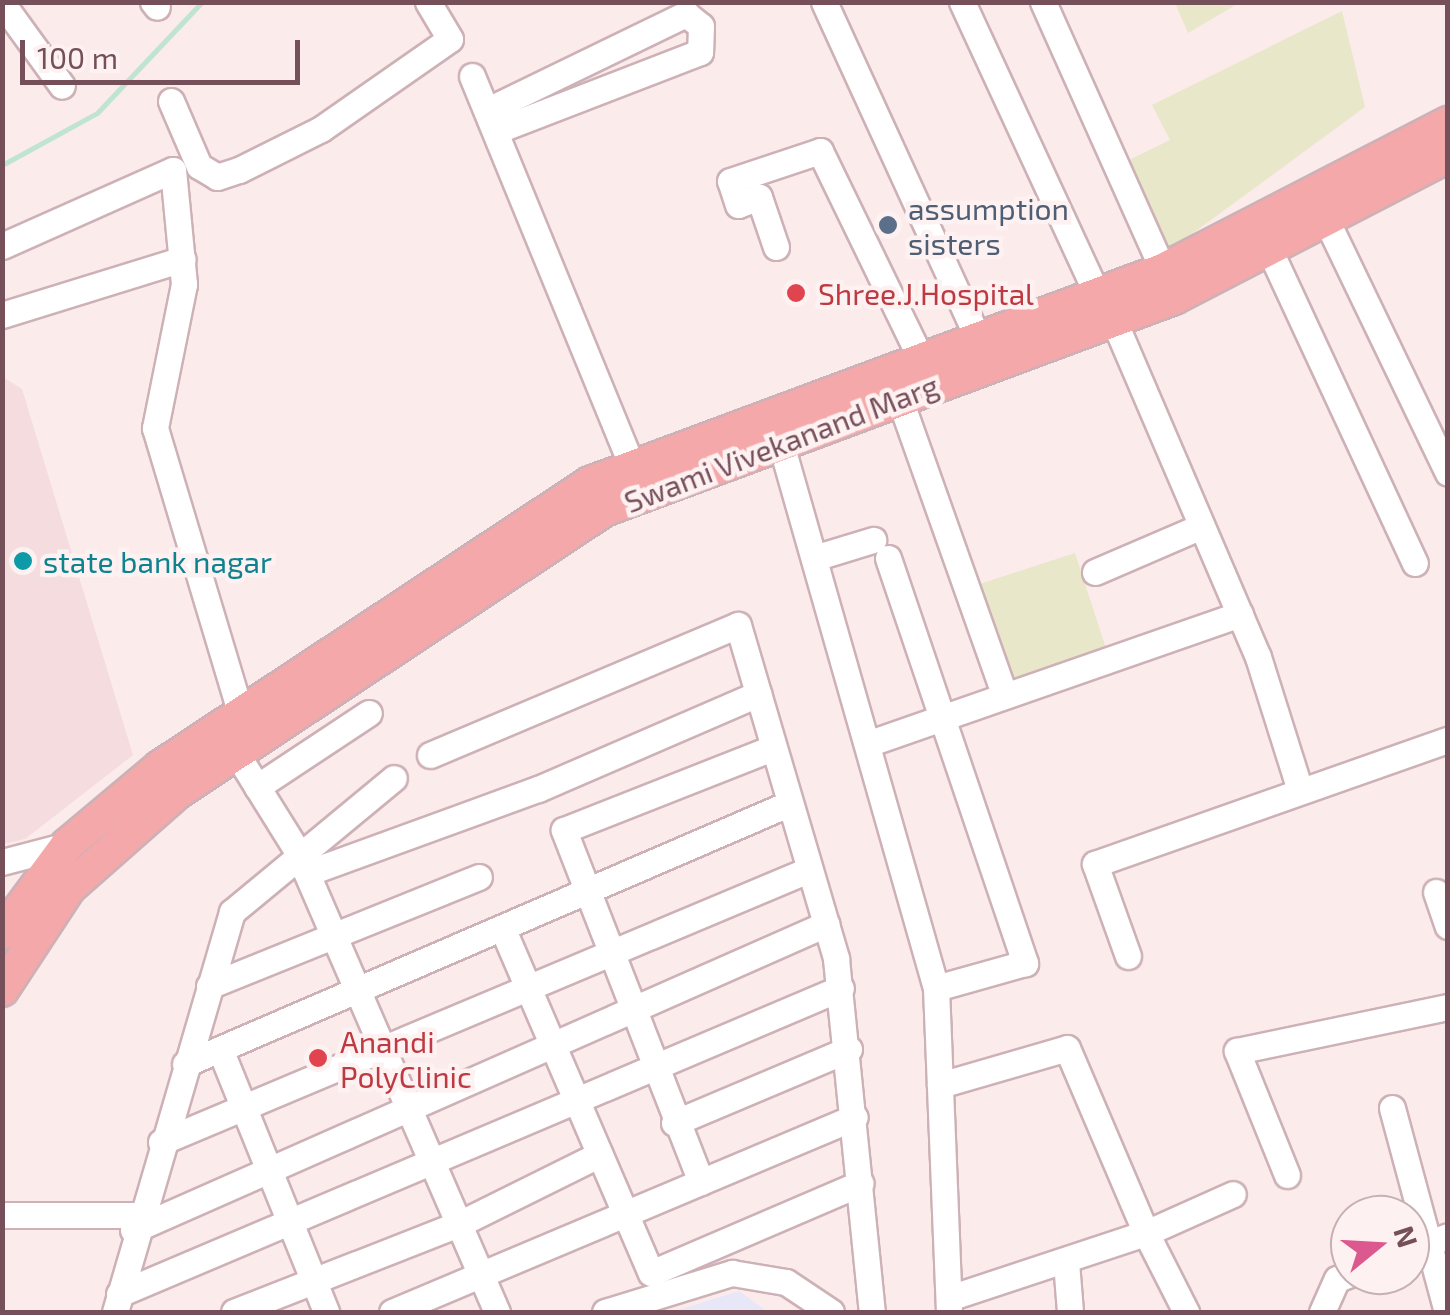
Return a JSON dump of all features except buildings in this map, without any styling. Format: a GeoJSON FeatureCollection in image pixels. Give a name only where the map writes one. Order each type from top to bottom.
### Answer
{"type":"FeatureCollection","features":[{"type":"Feature","properties":{"kind":"main road","name":"Swami Vivekanand Marg"},"geometry":{"type":"LineString","coordinates":[[775,426],[899,397],[1106,308],[1270,251],[1321,209],[1448,123]]}},
{"type":"Feature","properties":{"kind":"main road","name":"Swami Vivekanand Marg"},"geometry":{"type":"LineString","coordinates":[[2,933],[67,846],[529,521],[775,426],[920,357],[976,336],[1106,308],[1162,270],[1448,156]]}},
{"type":"Feature","properties":{"kind":"main road","name":"Swami Vivekanand Marg"},"geometry":{"type":"LineString","coordinates":[[2,990],[69,888],[233,732]]}},
{"type":"Feature","properties":{"kind":"street"},"geometry":{"type":"LineString","coordinates":[[171,102],[204,170],[239,170],[320,128],[450,39],[428,2]]}},
{"type":"Feature","properties":{"kind":"street"},"geometry":{"type":"LineString","coordinates":[[824,2],[976,336]]}},
{"type":"Feature","properties":{"kind":"street"},"geometry":{"type":"LineString","coordinates":[[962,2],[1106,308],[1240,614],[1300,790]]}},
{"type":"Feature","properties":{"kind":"street"},"geometry":{"type":"LineString","coordinates":[[1044,2],[1162,270]]}},
{"type":"Feature","properties":{"kind":"street"},"geometry":{"type":"LineString","coordinates":[[2,3],[62,86]]}},
{"type":"Feature","properties":{"kind":"street"},"geometry":{"type":"LineString","coordinates":[[688,8],[701,26],[700,52],[496,118],[688,8]]}},
{"type":"Feature","properties":{"kind":"street"},"geometry":{"type":"LineString","coordinates":[[472,76],[496,118],[637,478]]}},
{"type":"Feature","properties":{"kind":"street"},"geometry":{"type":"LineString","coordinates":[[776,246],[759,197],[738,206],[730,181],[820,151],[920,357]]}},
{"type":"Feature","properties":{"kind":"street"},"geometry":{"type":"LineString","coordinates":[[2,246],[173,170],[183,259],[155,428],[233,732],[258,787],[302,862],[497,1312]]}},
{"type":"Feature","properties":{"kind":"street"},"geometry":{"type":"LineString","coordinates":[[1321,209],[1448,472]]}},
{"type":"Feature","properties":{"kind":"street"},"geometry":{"type":"LineString","coordinates":[[1270,251],[1415,563]]}},
{"type":"Feature","properties":{"kind":"street"},"geometry":{"type":"LineString","coordinates":[[2,315],[183,259]]}},
{"type":"Feature","properties":{"kind":"street"},"geometry":{"type":"LineString","coordinates":[[899,397],[1005,696]]}},
{"type":"Feature","properties":{"kind":"street"},"geometry":{"type":"LineString","coordinates":[[775,426],[936,988],[949,1305],[1146,1233],[1233,1194]]}},
{"type":"Feature","properties":{"kind":"street"},"geometry":{"type":"LineString","coordinates":[[1095,572],[1202,526]]}},
{"type":"Feature","properties":{"kind":"street"},"geometry":{"type":"LineString","coordinates":[[814,558],[881,549],[945,717],[1025,963],[936,988]]}},
{"type":"Feature","properties":{"kind":"street"},"geometry":{"type":"LineString","coordinates":[[867,744],[1240,614]]}},
{"type":"Feature","properties":{"kind":"street"},"geometry":{"type":"LineString","coordinates":[[430,755],[738,625],[826,924],[841,988],[850,1050],[872,1312]]}},
{"type":"Feature","properties":{"kind":"street"},"geometry":{"type":"LineString","coordinates":[[302,862],[538,789],[758,694]]}},
{"type":"Feature","properties":{"kind":"street"},"geometry":{"type":"LineString","coordinates":[[258,787],[369,713]]}},
{"type":"Feature","properties":{"kind":"street"},"geometry":{"type":"LineString","coordinates":[[1128,956],[1094,864],[1448,740]]}},
{"type":"Feature","properties":{"kind":"street"},"geometry":{"type":"LineString","coordinates":[[702,1182],[650,1065],[564,830],[772,748]]}},
{"type":"Feature","properties":{"kind":"street"},"geometry":{"type":"LineString","coordinates":[[117,1303],[160,1142],[238,903],[302,862],[394,778]]}},
{"type":"Feature","properties":{"kind":"street"},"geometry":{"type":"LineString","coordinates":[[185,1064],[589,897],[788,804]]}},
{"type":"Feature","properties":{"kind":"street"},"geometry":{"type":"LineString","coordinates":[[2,862],[67,846]]}},
{"type":"Feature","properties":{"kind":"street"},"geometry":{"type":"LineString","coordinates":[[160,1142],[808,870]]}},
{"type":"Feature","properties":{"kind":"street"},"geometry":{"type":"LineString","coordinates":[[209,986],[479,877]]}},
{"type":"Feature","properties":{"kind":"street"},"geometry":{"type":"LineString","coordinates":[[1436,892],[1448,926]]}},
{"type":"Feature","properties":{"kind":"street"},"geometry":{"type":"LineString","coordinates":[[2,1216],[136,1222],[265,1170],[826,924]]}},
{"type":"Feature","properties":{"kind":"street"},"geometry":{"type":"LineString","coordinates":[[504,932],[651,1274],[861,1183]]}},
{"type":"Feature","properties":{"kind":"street"},"geometry":{"type":"LineString","coordinates":[[117,1303],[288,1224],[578,1102],[650,1065],[841,988]]}},
{"type":"Feature","properties":{"kind":"street"},"geometry":{"type":"LineString","coordinates":[[1287,1175],[1237,1050],[1448,1007]]}},
{"type":"Feature","properties":{"kind":"street"},"geometry":{"type":"LineString","coordinates":[[940,1085],[1067,1048],[1146,1233],[1186,1312]]}},
{"type":"Feature","properties":{"kind":"street"},"geometry":{"type":"LineString","coordinates":[[220,1049],[238,1110],[326,1312]]}},
{"type":"Feature","properties":{"kind":"street"},"geometry":{"type":"LineString","coordinates":[[674,1122],[850,1050]]}},
{"type":"Feature","properties":{"kind":"street"},"geometry":{"type":"LineString","coordinates":[[1392,1108],[1416,1195]]}},
{"type":"Feature","properties":{"kind":"street"},"geometry":{"type":"LineString","coordinates":[[392,1312],[855,1117]]}},
{"type":"Feature","properties":{"kind":"street"},"geometry":{"type":"LineString","coordinates":[[234,1312],[312,1278],[459,1224],[600,1154]]}},
{"type":"Feature","properties":{"kind":"street"},"geometry":{"type":"LineString","coordinates":[[1430,1247],[1447,1312]]}},
{"type":"Feature","properties":{"kind":"street"},"geometry":{"type":"LineString","coordinates":[[1066,1262],[1070,1312]]}},
{"type":"Feature","properties":{"kind":"street"},"geometry":{"type":"LineString","coordinates":[[605,1312],[732,1273],[774,1284],[831,1312]]}},
{"type":"Feature","properties":{"kind":"shaded area"},"geometry":{"type":"Polygon","coordinates":[[[1175,3],[1239,3],[1188,33],[1175,3]]]}},
{"type":"Feature","properties":{"kind":"shaded area"},"geometry":{"type":"Polygon","coordinates":[[[1342,11],[1365,107],[1170,250],[1125,162],[1170,140],[1152,105],[1342,11]]]}},
{"type":"Feature","properties":{"kind":"shaded area","name":"state bank nagar"},"geometry":{"type":"Polygon","coordinates":[[[3,377],[22,389],[133,755],[25,839],[3,844],[3,377]]]}},
{"type":"Feature","properties":{"kind":"shaded area"},"geometry":{"type":"Polygon","coordinates":[[[1075,553],[1106,648],[1010,679],[979,584],[1075,553]]]}},
{"type":"Feature","properties":{"kind":"shaded area"},"geometry":{"type":"Polygon","coordinates":[[[739,1291],[768,1312],[672,1312],[739,1291]]]}},
{"type":"Feature","properties":{"kind":"waterway"},"geometry":{"type":"LineString","coordinates":[[2,165],[97,113],[202,2]]}},
{"type":"Feature","properties":{"kind":"place","name":"assumption sisters"},"geometry":{"type":"Point","coordinates":[888,225]}},
{"type":"Feature","properties":{"kind":"place","name":"Shree.J.Hospital"},"geometry":{"type":"Point","coordinates":[796,293]}},
{"type":"Feature","properties":{"kind":"place","name":"state bank nagar"},"geometry":{"type":"Point","coordinates":[23,561]}},
{"type":"Feature","properties":{"kind":"place","name":"Anandi PolyClinic"},"geometry":{"type":"Point","coordinates":[318,1058]}}]}
